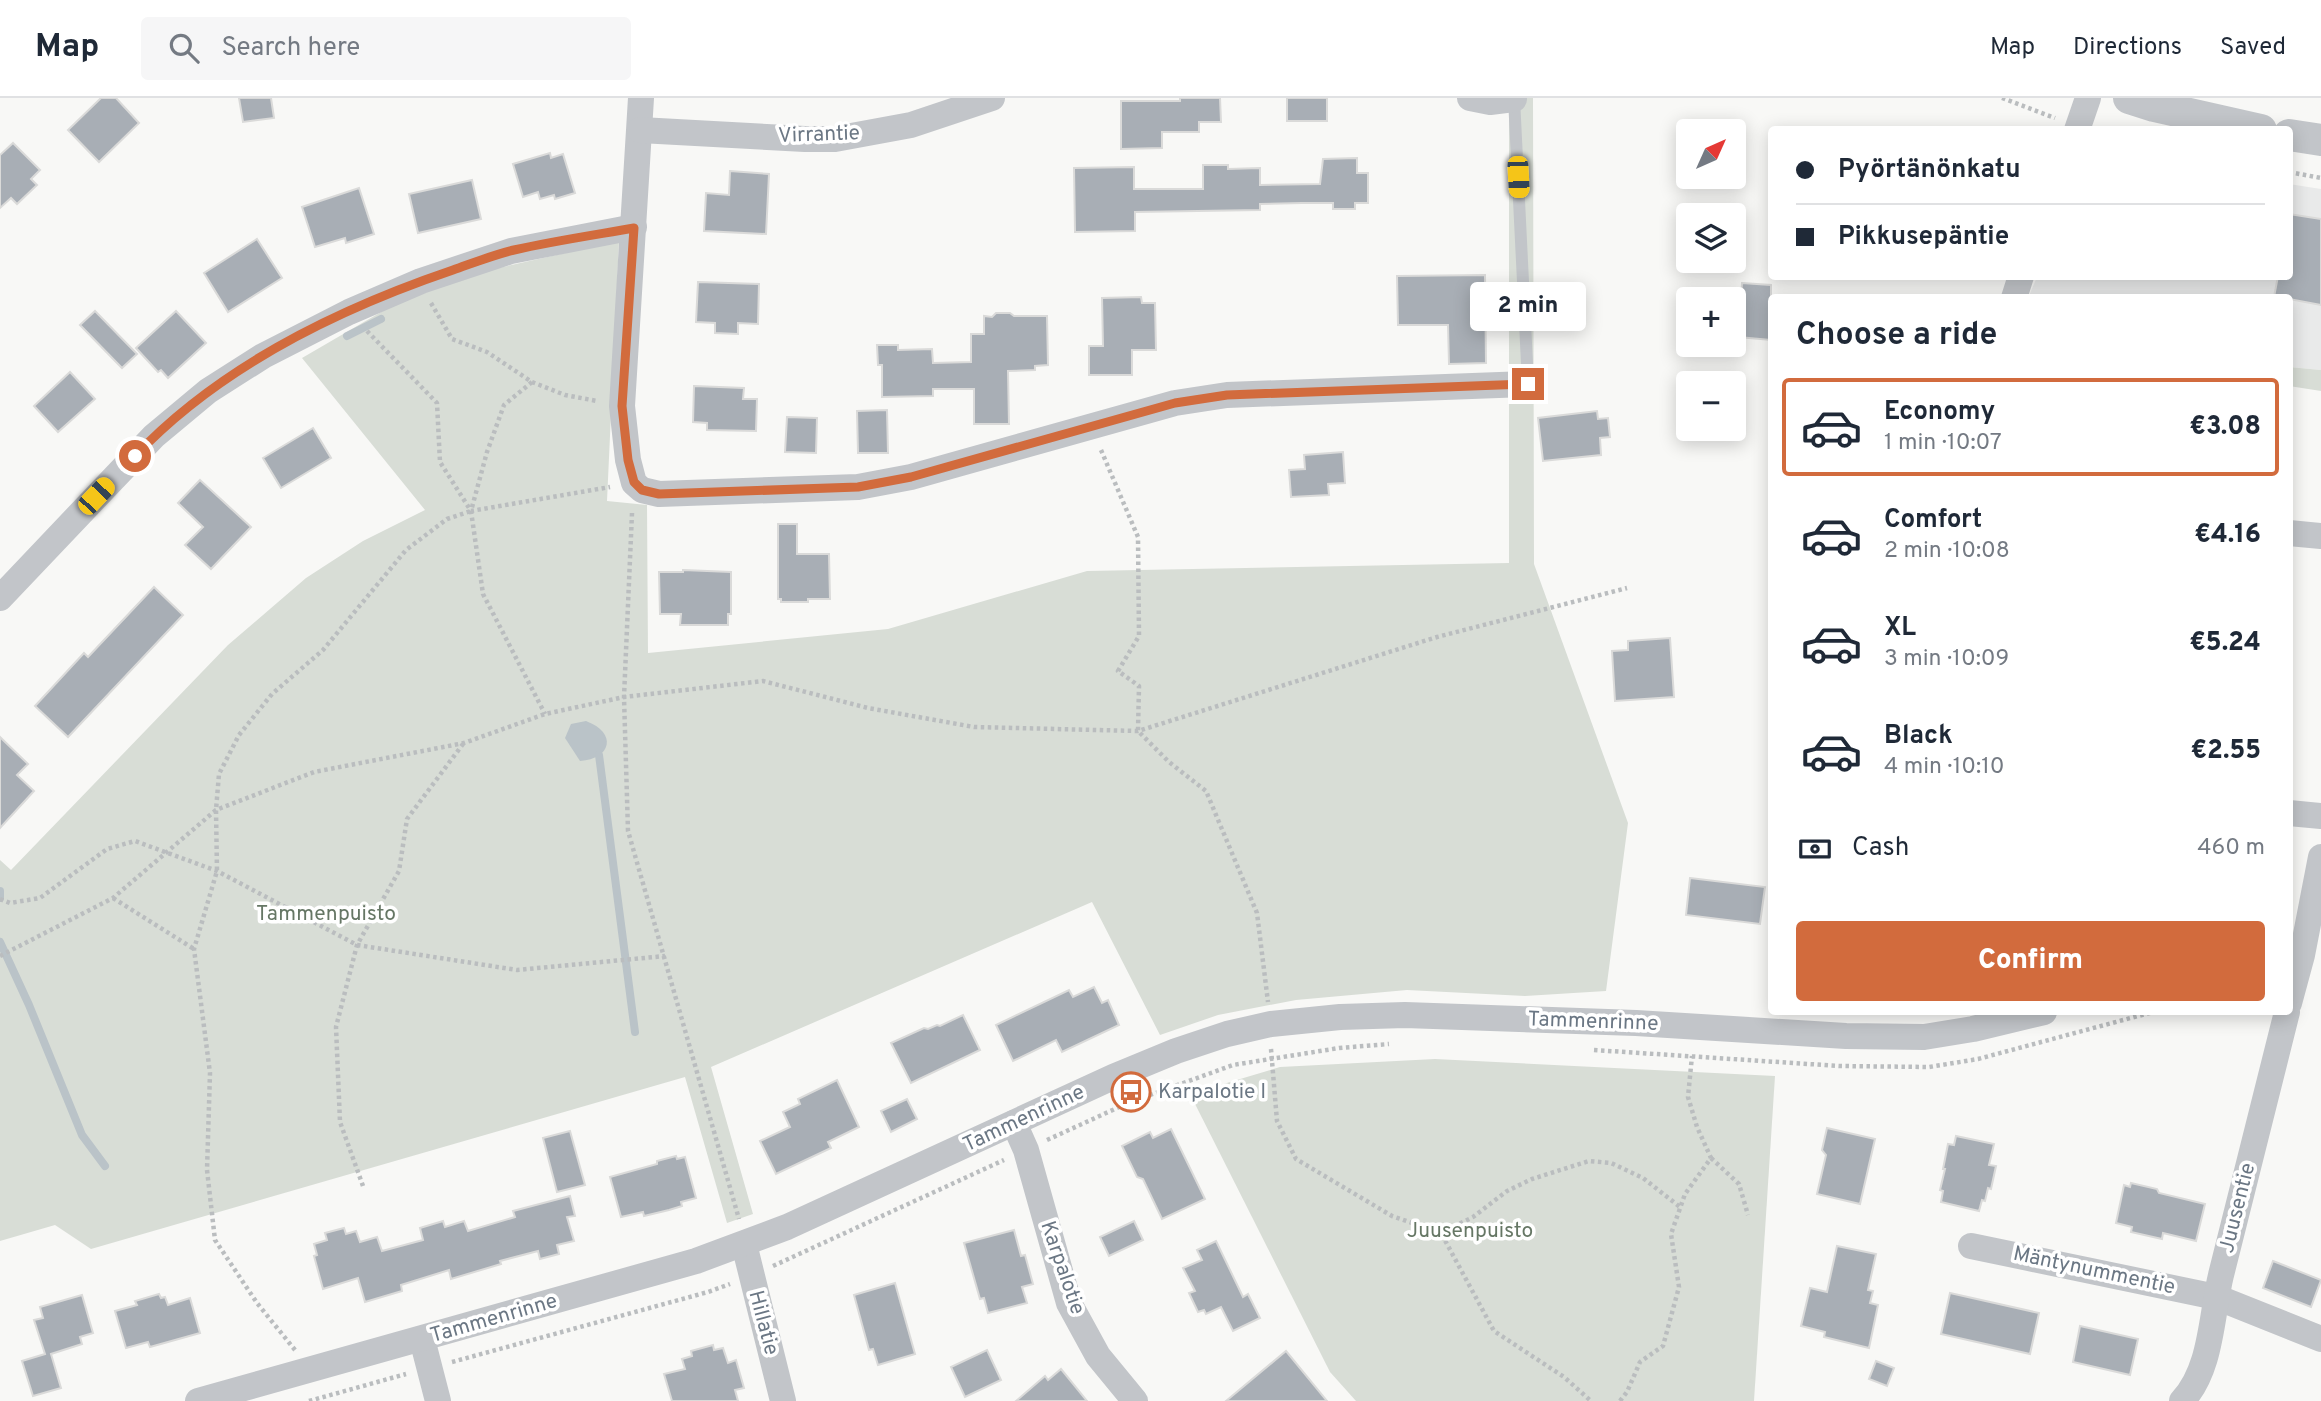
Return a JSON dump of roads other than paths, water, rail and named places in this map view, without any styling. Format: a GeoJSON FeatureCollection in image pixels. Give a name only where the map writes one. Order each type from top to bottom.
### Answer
{"type":"FeatureCollection","features":[{"type":"Feature","properties":{"kind":"street"},"geometry":{"type":"LineString","coordinates":[[641,98],[622,406],[628,460],[634,482],[642,490],[659,494],[858,487],[911,477],[1175,403],[1227,395],[1528,384]]}},
{"type":"Feature","properties":{"kind":"street","name":"Virrantie"},"geometry":{"type":"LineString","coordinates":[[640,130],[835,139],[911,125],[992,98]]}},
{"type":"Feature","properties":{"kind":"street"},"geometry":{"type":"LineString","coordinates":[[1469,98],[1490,102],[1514,99]]}},
{"type":"Feature","properties":{"kind":"street"},"geometry":{"type":"LineString","coordinates":[[2079,126],[2088,98]]}},
{"type":"Feature","properties":{"kind":"street"},"geometry":{"type":"LineString","coordinates":[[2129,98],[2243,126]]}},
{"type":"Feature","properties":{"kind":"street"},"geometry":{"type":"LineString","coordinates":[[2293,136],[2321,140]]}},
{"type":"Feature","properties":{"kind":"street"},"geometry":{"type":"LineString","coordinates":[[0,598],[154,436],[228,378],[263,356],[349,312],[421,281],[512,251],[634,228]]}},
{"type":"Feature","properties":{"kind":"street"},"geometry":{"type":"LineString","coordinates":[[2293,533],[2321,536]]}},
{"type":"Feature","properties":{"kind":"street"},"geometry":{"type":"LineString","coordinates":[[2293,813],[2321,816]]}},
{"type":"Feature","properties":{"kind":"street"},"geometry":{"type":"LineString","coordinates":[[2293,990],[2304,956],[2321,857]]}},
{"type":"Feature","properties":{"kind":"street","name":"Tammenrinne"},"geometry":{"type":"LineString","coordinates":[[198,1401],[696,1261],[787,1227],[1113,1077],[1176,1051],[1227,1034],[1271,1024],[1340,1017],[1405,1015],[1636,1023],[1846,1036],[1924,1037],[2031,1015]]}},
{"type":"Feature","properties":{"kind":"street","name":"Juusentie"},"geometry":{"type":"LineString","coordinates":[[2182,1401],[2192,1389],[2203,1366],[2216,1297],[2286,1015]]}},
{"type":"Feature","properties":{"kind":"street","name":"Karpalotie"},"geometry":{"type":"LineString","coordinates":[[1014,1123],[1026,1150],[1069,1303],[1098,1356],[1135,1401]]}},
{"type":"Feature","properties":{"kind":"street","name":"Hillatie"},"geometry":{"type":"LineString","coordinates":[[744,1244],[783,1401]]}},
{"type":"Feature","properties":{"kind":"street","name":"Mäntynummentie"},"geometry":{"type":"LineString","coordinates":[[1971,1246],[2216,1297],[2321,1339]]}},
{"type":"Feature","properties":{"kind":"street"},"geometry":{"type":"LineString","coordinates":[[422,1339],[438,1401]]}},
{"type":"Feature","properties":{"kind":"lane"},"geometry":{"type":"LineString","coordinates":[[1514,99],[1528,384]]}},
{"type":"Feature","properties":{"kind":"waterway"},"geometry":{"type":"LineString","coordinates":[[347,336],[381,319]]}},
{"type":"Feature","properties":{"kind":"waterway"},"geometry":{"type":"LineString","coordinates":[[599,755],[635,1032]]}},
{"type":"Feature","properties":{"kind":"waterway"},"geometry":{"type":"LineString","coordinates":[[0,891],[0,898]]}},
{"type":"Feature","properties":{"kind":"waterway"},"geometry":{"type":"LineString","coordinates":[[0,942],[82,1135],[105,1166]]}},
{"type":"Feature","properties":{"kind":"place","name":"Karpalotie I"},"geometry":{"type":"Point","coordinates":[1131,1092]}},
{"type":"Feature","properties":{"kind":"park label","name":"Tammenpuisto"},"geometry":{"type":"Point","coordinates":[326,914]}},
{"type":"Feature","properties":{"kind":"park label","name":"Juusenpuisto"},"geometry":{"type":"Point","coordinates":[1470,1231]}}]}
